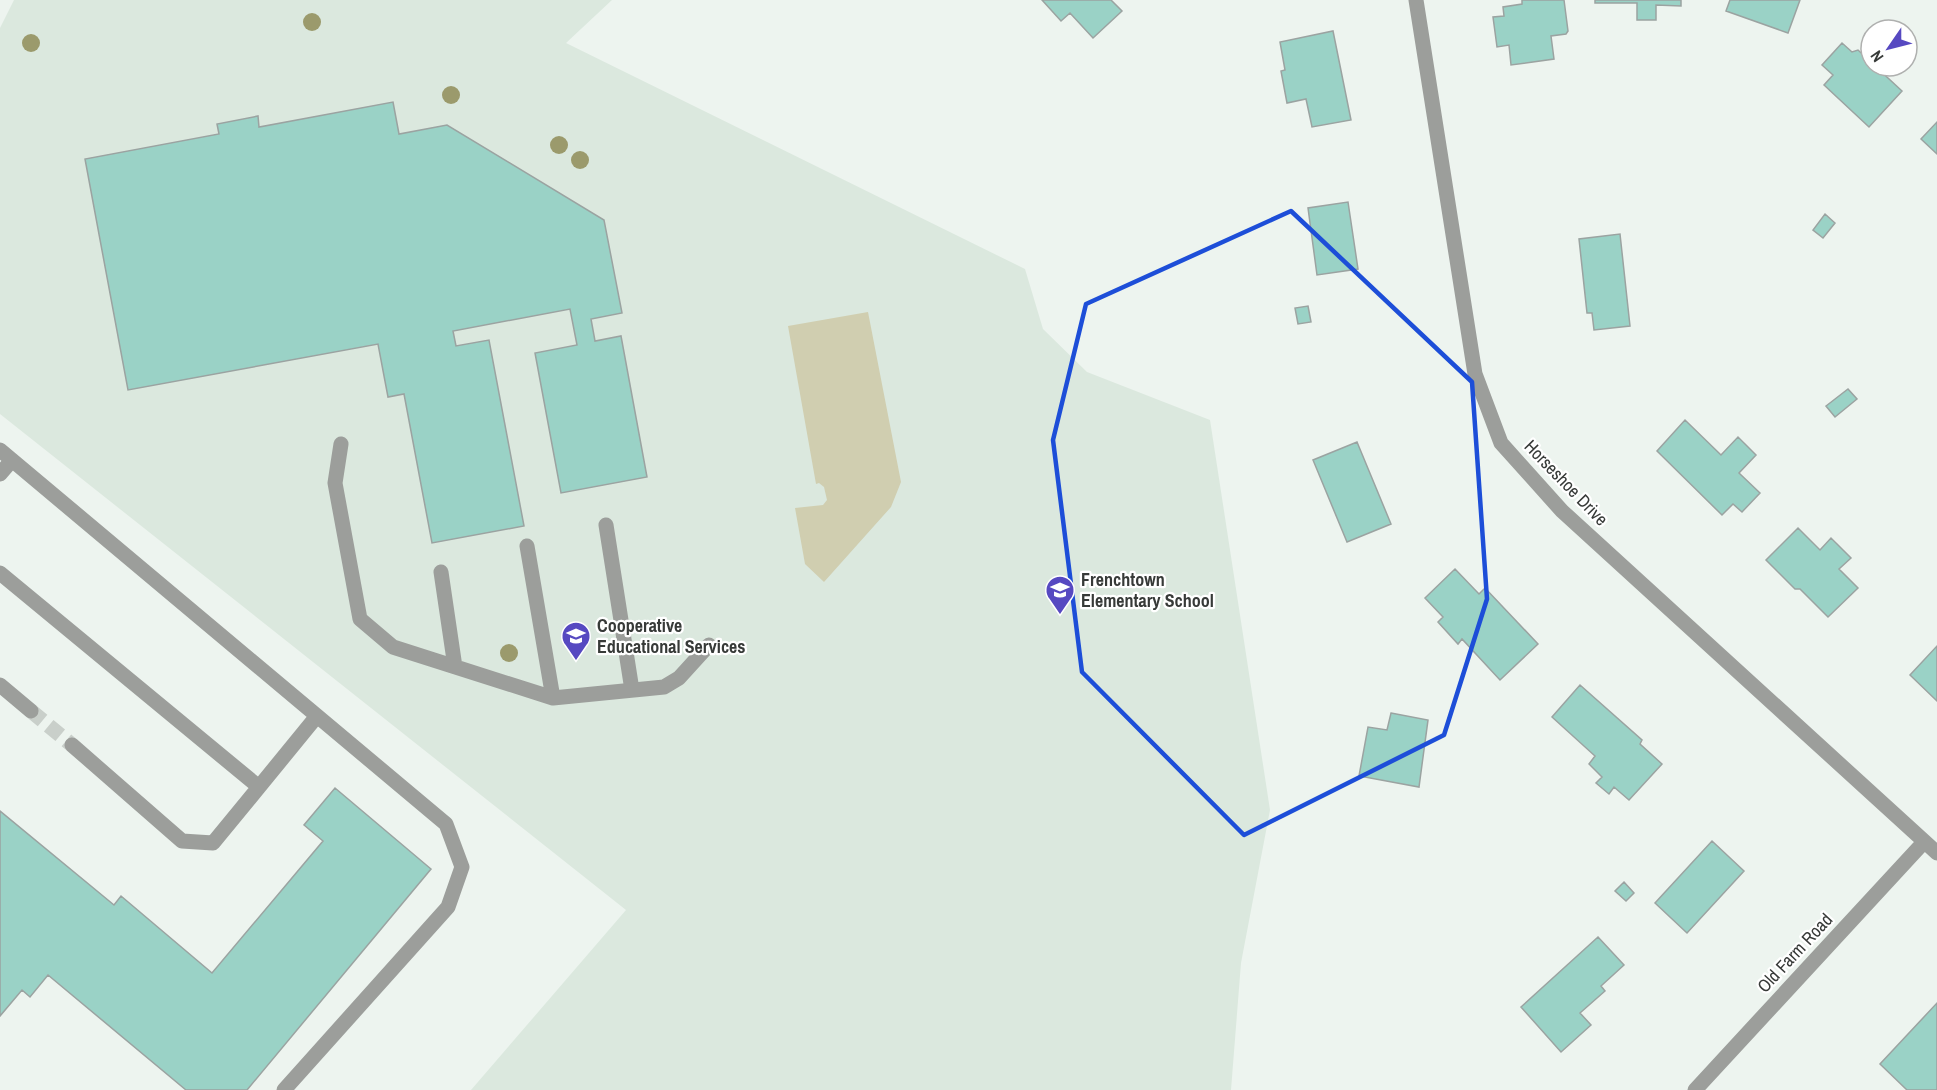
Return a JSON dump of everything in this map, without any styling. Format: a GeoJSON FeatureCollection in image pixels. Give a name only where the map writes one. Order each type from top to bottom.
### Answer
{"type":"FeatureCollection","features":[{"type":"Feature","properties":{"kind":"street","name":"Horseshoe Drive"},"geometry":{"type":"LineString","coordinates":[[1416,0],[1475,374],[1501,443],[1562,511],[1937,853]]}},
{"type":"Feature","properties":{"kind":"street"},"geometry":{"type":"LineString","coordinates":[[341,444],[336,483],[360,619],[393,647],[554,698],[664,687],[679,678],[709,645]]}},
{"type":"Feature","properties":{"kind":"street"},"geometry":{"type":"LineString","coordinates":[[0,450],[446,824],[462,867],[448,907],[284,1090]]}},
{"type":"Feature","properties":{"kind":"street"},"geometry":{"type":"LineString","coordinates":[[0,474],[12,460]]}},
{"type":"Feature","properties":{"kind":"street"},"geometry":{"type":"LineString","coordinates":[[606,525],[632,690]]}},
{"type":"Feature","properties":{"kind":"street"},"geometry":{"type":"LineString","coordinates":[[527,546],[554,698]]}},
{"type":"Feature","properties":{"kind":"street"},"geometry":{"type":"LineString","coordinates":[[441,572],[455,667]]}},
{"type":"Feature","properties":{"kind":"street"},"geometry":{"type":"LineString","coordinates":[[0,573],[259,787]]}},
{"type":"Feature","properties":{"kind":"street"},"geometry":{"type":"LineString","coordinates":[[0,685],[31,711]]}},
{"type":"Feature","properties":{"kind":"street"},"geometry":{"type":"LineString","coordinates":[[72,746],[182,841],[213,843],[317,716]]}},
{"type":"Feature","properties":{"kind":"street","name":"Old Farm Road"},"geometry":{"type":"LineString","coordinates":[[1695,1090],[1924,842]]}},
{"type":"Feature","properties":{"kind":"highlighted area"},"geometry":{"type":"Polygon","coordinates":[[[1291,211],[1472,382],[1487,599],[1444,735],[1244,835],[1082,672],[1053,440],[1086,304],[1291,211]]]}},
{"type":"Feature","properties":{"kind":"shaded area","name":"Cooperative Educational Services"},"geometry":{"type":"Polygon","coordinates":[[[14,0],[612,0],[566,43],[1025,269],[1043,329],[1087,372],[1210,420],[1270,810],[1241,963],[1231,1090],[471,1090],[626,910],[0,414],[0,28],[14,0]]]}},
{"type":"Feature","properties":{"kind":"shaded area"},"geometry":{"type":"Polygon","coordinates":[[[868,312],[901,482],[891,507],[824,582],[805,564],[795,508],[823,505],[827,500],[824,487],[819,483],[816,484],[788,326],[868,312]]]}},
{"type":"Feature","properties":{"kind":"building"},"geometry":{"type":"Polygon","coordinates":[[[1042,0],[1111,0],[1122,11],[1093,38],[1070,13],[1061,21],[1042,0]]]}},
{"type":"Feature","properties":{"kind":"building"},"geometry":{"type":"Polygon","coordinates":[[[1522,0],[1564,0],[1568,31],[1566,34],[1551,36],[1554,59],[1511,65],[1509,45],[1497,47],[1493,17],[1504,16],[1503,7],[1522,4],[1522,0]]]}},
{"type":"Feature","properties":{"kind":"building"},"geometry":{"type":"Polygon","coordinates":[[[1595,0],[1681,0],[1681,6],[1656,5],[1656,20],[1637,20],[1637,3],[1595,3],[1595,0]]]}},
{"type":"Feature","properties":{"kind":"building"},"geometry":{"type":"Polygon","coordinates":[[[1730,0],[1800,0],[1788,33],[1726,11],[1730,0]]]}},
{"type":"Feature","properties":{"kind":"building"},"geometry":{"type":"Polygon","coordinates":[[[1333,31],[1351,120],[1312,127],[1306,99],[1287,103],[1281,71],[1285,70],[1280,42],[1333,31]]]}},
{"type":"Feature","properties":{"kind":"building"},"geometry":{"type":"Polygon","coordinates":[[[1842,43],[1852,52],[1859,51],[1859,78],[1888,78],[1902,91],[1869,127],[1824,85],[1833,75],[1822,65],[1842,43]]]}},
{"type":"Feature","properties":{"kind":"building"},"geometry":{"type":"Polygon","coordinates":[[[393,102],[399,134],[447,125],[604,220],[622,313],[591,319],[595,341],[621,336],[647,477],[561,493],[535,353],[577,345],[570,309],[453,331],[456,346],[489,340],[524,526],[432,543],[404,394],[388,397],[378,344],[128,390],[85,159],[219,134],[217,124],[258,116],[259,127],[393,102]]]}},
{"type":"Feature","properties":{"kind":"building"},"geometry":{"type":"Polygon","coordinates":[[[1937,122],[1937,154],[1921,139],[1937,122]]]}},
{"type":"Feature","properties":{"kind":"building"},"geometry":{"type":"Polygon","coordinates":[[[1348,202],[1358,269],[1317,275],[1308,208],[1348,202]]]}},
{"type":"Feature","properties":{"kind":"building"},"geometry":{"type":"Polygon","coordinates":[[[1825,214],[1835,223],[1823,238],[1813,230],[1825,214]]]}},
{"type":"Feature","properties":{"kind":"building"},"geometry":{"type":"Polygon","coordinates":[[[1620,234],[1630,326],[1594,330],[1592,313],[1587,313],[1579,239],[1620,234]]]}},
{"type":"Feature","properties":{"kind":"building"},"geometry":{"type":"Polygon","coordinates":[[[1308,306],[1311,322],[1298,324],[1295,308],[1308,306]]]}},
{"type":"Feature","properties":{"kind":"building"},"geometry":{"type":"Polygon","coordinates":[[[1848,389],[1857,399],[1835,417],[1826,406],[1848,389]]]}},
{"type":"Feature","properties":{"kind":"building"},"geometry":{"type":"Polygon","coordinates":[[[1685,420],[1721,455],[1738,437],[1756,455],[1739,473],[1760,493],[1742,512],[1733,504],[1722,515],[1657,451],[1685,420]]]}},
{"type":"Feature","properties":{"kind":"building"},"geometry":{"type":"Polygon","coordinates":[[[1357,442],[1391,524],[1347,542],[1313,460],[1357,442]]]}},
{"type":"Feature","properties":{"kind":"building"},"geometry":{"type":"Polygon","coordinates":[[[1798,528],[1820,550],[1831,538],[1851,558],[1839,569],[1858,588],[1828,617],[1766,560],[1798,528]]]}},
{"type":"Feature","properties":{"kind":"building"},"geometry":{"type":"Polygon","coordinates":[[[1455,569],[1479,594],[1485,588],[1538,644],[1500,680],[1462,639],[1458,644],[1438,622],[1443,617],[1425,598],[1455,569]]]}},
{"type":"Feature","properties":{"kind":"building"},"geometry":{"type":"Polygon","coordinates":[[[1937,646],[1937,701],[1910,675],[1937,646]]]}},
{"type":"Feature","properties":{"kind":"building"},"geometry":{"type":"Polygon","coordinates":[[[1580,685],[1642,740],[1640,744],[1662,764],[1629,800],[1614,787],[1609,794],[1596,783],[1602,777],[1589,764],[1595,756],[1552,717],[1580,685]]]}},
{"type":"Feature","properties":{"kind":"building"},"geometry":{"type":"Polygon","coordinates":[[[1391,713],[1428,720],[1419,787],[1359,776],[1368,727],[1387,730],[1391,713]]]}},
{"type":"Feature","properties":{"kind":"building"},"geometry":{"type":"Polygon","coordinates":[[[335,788],[431,869],[247,1090],[186,1090],[48,975],[30,997],[22,990],[0,1016],[0,811],[114,905],[121,896],[212,973],[323,841],[304,825],[335,788]]]}},
{"type":"Feature","properties":{"kind":"building"},"geometry":{"type":"Polygon","coordinates":[[[1712,841],[1744,871],[1687,933],[1655,903],[1712,841]]]}},
{"type":"Feature","properties":{"kind":"building"},"geometry":{"type":"Polygon","coordinates":[[[1624,882],[1634,893],[1626,901],[1615,891],[1624,882]]]}},
{"type":"Feature","properties":{"kind":"building"},"geometry":{"type":"Polygon","coordinates":[[[1598,937],[1624,965],[1601,986],[1605,991],[1580,1013],[1591,1025],[1561,1052],[1521,1007],[1598,937]]]}},
{"type":"Feature","properties":{"kind":"building"},"geometry":{"type":"Polygon","coordinates":[[[1937,1003],[1937,1090],[1907,1090],[1880,1064],[1937,1003]]]}},
{"type":"Feature","properties":{"kind":"tunnel"},"geometry":{"type":"LineString","coordinates":[[31,711],[72,745]]}},
{"type":"Feature","properties":{"kind":"place","name":"Frenchtown Elementary School"},"geometry":{"type":"Point","coordinates":[1060,616]}},
{"type":"Feature","properties":{"kind":"place","name":"Cooperative Educational Services"},"geometry":{"type":"Point","coordinates":[576,662]}}]}
